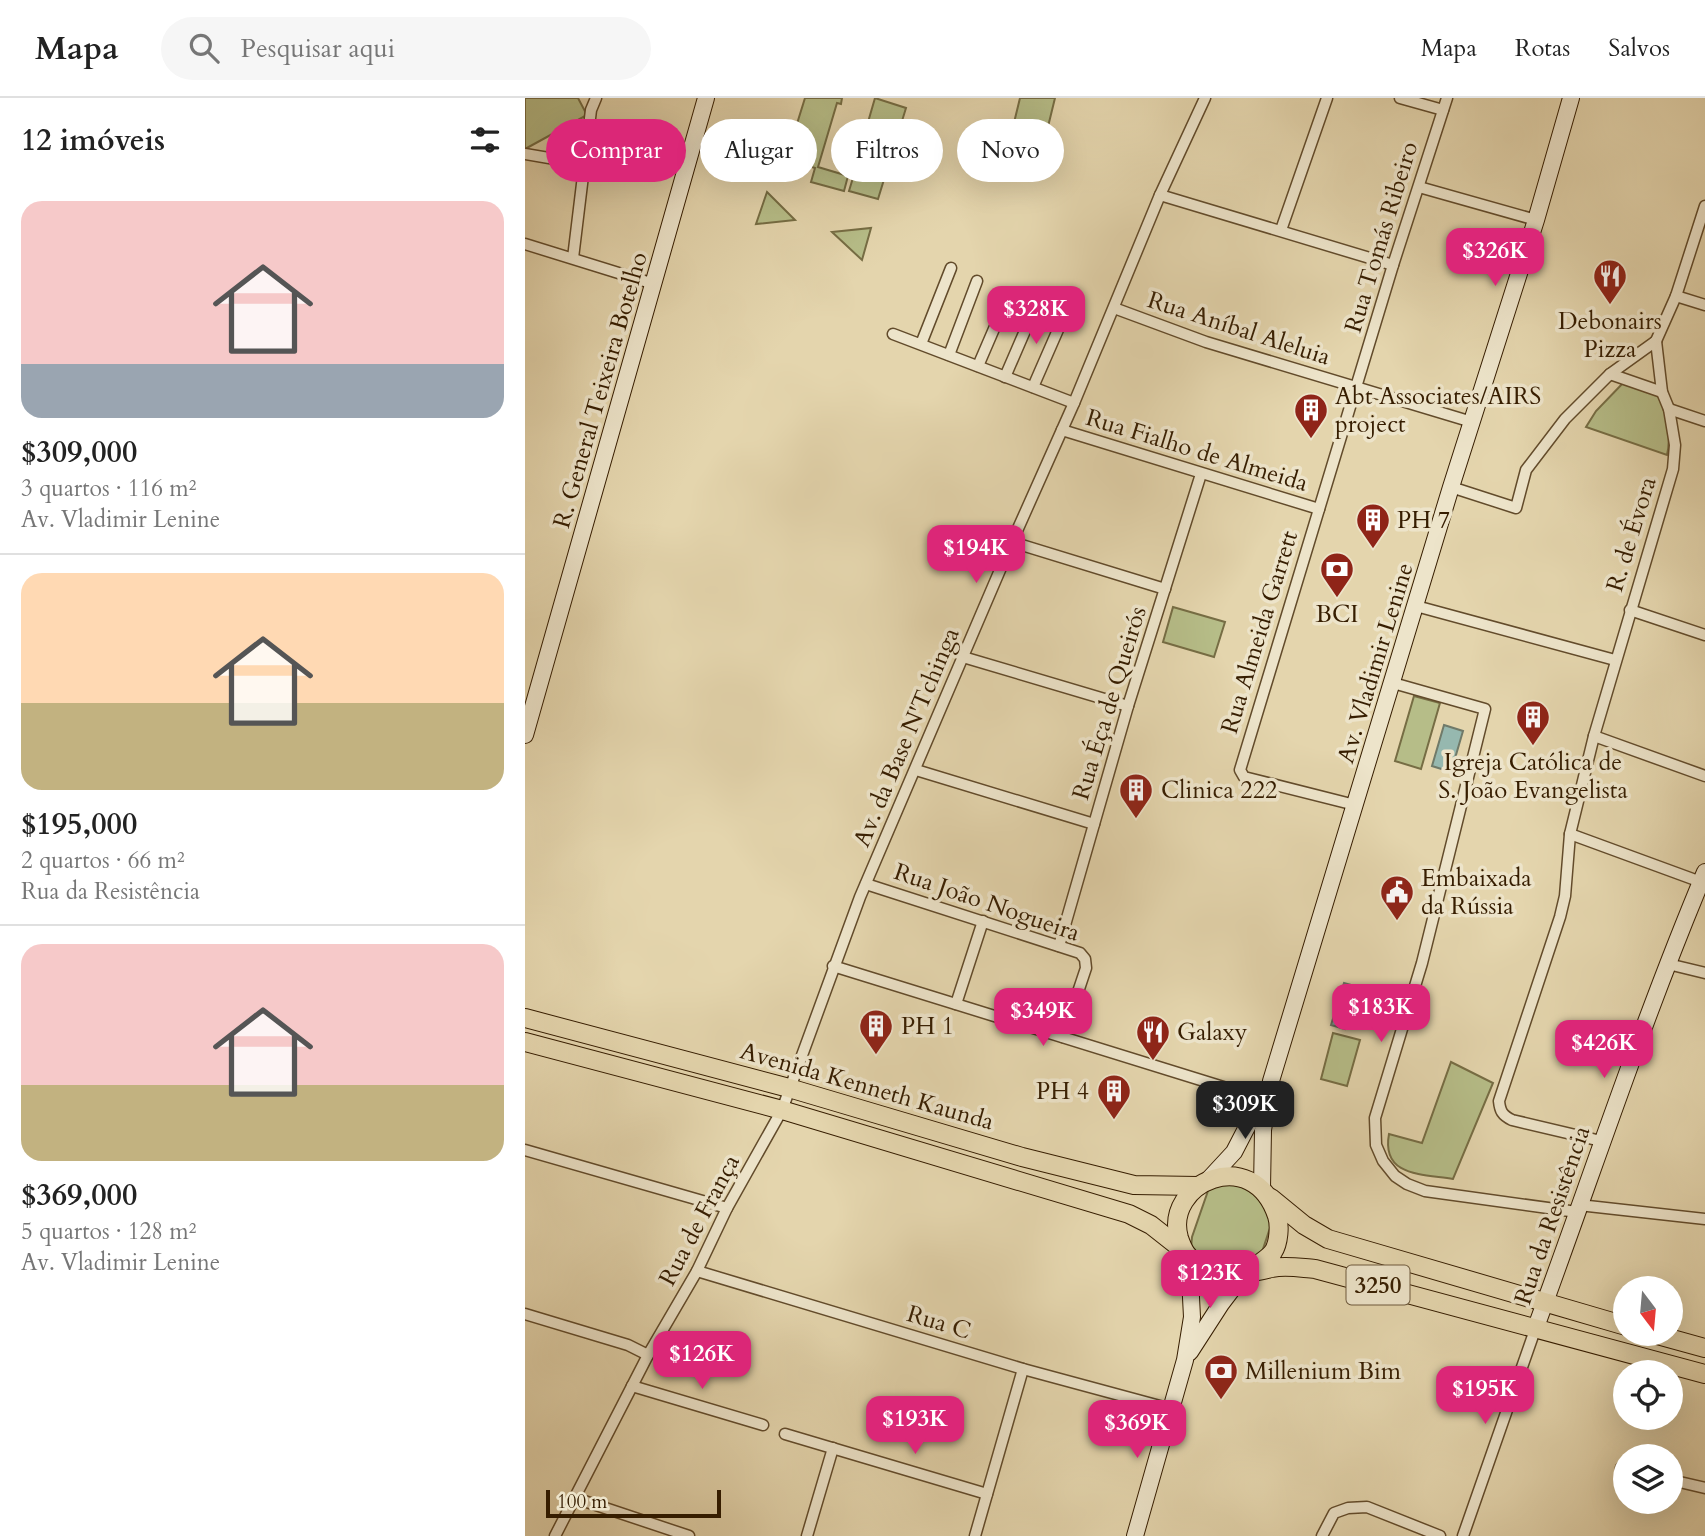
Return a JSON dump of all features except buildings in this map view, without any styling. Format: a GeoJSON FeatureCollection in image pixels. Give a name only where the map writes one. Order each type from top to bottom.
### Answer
{"type":"FeatureCollection","features":[{"type":"Feature","properties":{"kind":"main road","name":"R. General Teixeira Botelho"},"geometry":{"type":"LineString","coordinates":[[525,735],[706,98]]}},
{"type":"Feature","properties":{"kind":"main road","name":"Av. Vladimir Lenine"},"geometry":{"type":"LineString","coordinates":[[1266,1193],[1263,1129],[1271,1081],[1571,98]]}},
{"type":"Feature","properties":{"kind":"main road","name":"Rua da Resistência"},"geometry":{"type":"LineString","coordinates":[[1536,1327],[1601,1141],[1703,877]]}},
{"type":"Feature","properties":{"kind":"main road","name":"Avenida Kenneth Kaunda"},"geometry":{"type":"LineString","coordinates":[[525,1018],[789,1088],[1022,1157],[1135,1185],[1203,1183]]}},
{"type":"Feature","properties":{"kind":"main road","name":"Avenida Kenneth Kaunda"},"geometry":{"type":"LineString","coordinates":[[525,1042],[782,1110],[1129,1214],[1151,1225],[1186,1255]]}},
{"type":"Feature","properties":{"kind":"main road","name":"Av. Vladimir Lenine"},"geometry":{"type":"LineString","coordinates":[[1203,1183],[1234,1152],[1266,1099]]}},
{"type":"Feature","properties":{"kind":"main road"},"geometry":{"type":"LineString","coordinates":[[1135,1536],[1185,1360],[1192,1317],[1186,1255],[1178,1234],[1179,1216],[1185,1199],[1203,1183],[1227,1176],[1246,1179],[1304,1225],[1328,1239],[1613,1322]]}},
{"type":"Feature","properties":{"kind":"main road"},"geometry":{"type":"LineString","coordinates":[[1185,1360],[1210,1319],[1243,1275],[1273,1251],[1280,1224],[1266,1193]]}},
{"type":"Feature","properties":{"kind":"main road"},"geometry":{"type":"LineString","coordinates":[[1186,1255],[1213,1275],[1243,1275]]}},
{"type":"Feature","properties":{"kind":"main road","name":"3250"},"geometry":{"type":"LineString","coordinates":[[1243,1275],[1275,1267],[1315,1269],[1705,1374]]}},
{"type":"Feature","properties":{"kind":"main road"},"geometry":{"type":"LineString","coordinates":[[1683,1342],[1705,1348]]}},
{"type":"Feature","properties":{"kind":"street"},"geometry":{"type":"LineString","coordinates":[[585,98],[591,110]]}},
{"type":"Feature","properties":{"kind":"street"},"geometry":{"type":"LineString","coordinates":[[590,119],[596,98]]}},
{"type":"Feature","properties":{"kind":"street","name":"Av. da Base N'Tchinga"},"geometry":{"type":"LineString","coordinates":[[789,1088],[866,884],[1074,403],[1160,195],[1205,98]]}},
{"type":"Feature","properties":{"kind":"street"},"geometry":{"type":"LineString","coordinates":[[1281,230],[1327,98]]}},
{"type":"Feature","properties":{"kind":"street"},"geometry":{"type":"LineString","coordinates":[[1400,98],[1443,110]]}},
{"type":"Feature","properties":{"kind":"street","name":"Rua Tomás Ribeiro"},"geometry":{"type":"LineString","coordinates":[[1357,388],[1447,98]]}},
{"type":"Feature","properties":{"kind":"street"},"geometry":{"type":"LineString","coordinates":[[525,154],[546,158]]}},
{"type":"Feature","properties":{"kind":"street"},"geometry":{"type":"LineString","coordinates":[[572,258],[582,182]]}},
{"type":"Feature","properties":{"kind":"street"},"geometry":{"type":"LineString","coordinates":[[1419,187],[1535,220]]}},
{"type":"Feature","properties":{"kind":"street"},"geometry":{"type":"LineString","coordinates":[[1160,195],[1393,265]]}},
{"type":"Feature","properties":{"kind":"street"},"geometry":{"type":"LineString","coordinates":[[1451,487],[1516,508],[1526,470],[1565,419],[1609,374],[1656,341],[1676,296],[1705,206]]}},
{"type":"Feature","properties":{"kind":"street"},"geometry":{"type":"LineString","coordinates":[[525,244],[654,284]]}},
{"type":"Feature","properties":{"kind":"street"},"geometry":{"type":"LineString","coordinates":[[921,344],[951,268]]}},
{"type":"Feature","properties":{"kind":"street"},"geometry":{"type":"LineString","coordinates":[[949,355],[977,281]]}},
{"type":"Feature","properties":{"kind":"street"},"geometry":{"type":"LineString","coordinates":[[978,366],[1009,294]]}},
{"type":"Feature","properties":{"kind":"street"},"geometry":{"type":"LineString","coordinates":[[1676,296],[1705,305]]}},
{"type":"Feature","properties":{"kind":"street"},"geometry":{"type":"LineString","coordinates":[[1005,377],[1037,303]]}},
{"type":"Feature","properties":{"kind":"street","name":"Rua Aníbal Aleluia"},"geometry":{"type":"LineString","coordinates":[[1114,308],[1206,342],[1472,422]]}},
{"type":"Feature","properties":{"kind":"street"},"geometry":{"type":"LineString","coordinates":[[1033,387],[1064,316]]}},
{"type":"Feature","properties":{"kind":"street"},"geometry":{"type":"LineString","coordinates":[[893,334],[1074,403]]}},
{"type":"Feature","properties":{"kind":"street","name":"R. de Évora"},"geometry":{"type":"LineString","coordinates":[[1601,1141],[1512,1120],[1500,1110],[1500,1094],[1560,917],[1565,895],[1570,834],[1594,736],[1673,468],[1675,446],[1669,408],[1662,392],[1656,341]]}},
{"type":"Feature","properties":{"kind":"street"},"geometry":{"type":"LineString","coordinates":[[1609,374],[1662,392]]}},
{"type":"Feature","properties":{"kind":"street","name":"Rua Almeida Garrett"},"geometry":{"type":"LineString","coordinates":[[1355,805],[1244,777],[1240,770],[1357,388]]}},
{"type":"Feature","properties":{"kind":"street"},"geometry":{"type":"LineString","coordinates":[[1669,408],[1705,421]]}},
{"type":"Feature","properties":{"kind":"street","name":"Rua Fialho de Almeida"},"geometry":{"type":"LineString","coordinates":[[1062,430],[1319,509]]}},
{"type":"Feature","properties":{"kind":"street","name":"Rua Éça de Queirós"},"geometry":{"type":"LineString","coordinates":[[1059,946],[1128,706],[1201,474]]}},
{"type":"Feature","properties":{"kind":"street"},"geometry":{"type":"LineString","coordinates":[[1012,542],[1165,589]]}},
{"type":"Feature","properties":{"kind":"street"},"geometry":{"type":"LineString","coordinates":[[1416,607],[1615,660]]}},
{"type":"Feature","properties":{"kind":"street"},"geometry":{"type":"LineString","coordinates":[[1630,610],[1705,635]]}},
{"type":"Feature","properties":{"kind":"street"},"geometry":{"type":"LineString","coordinates":[[963,657],[1128,706]]}},
{"type":"Feature","properties":{"kind":"street"},"geometry":{"type":"LineString","coordinates":[[1393,682],[1485,709],[1422,963],[1375,1118],[1376,1145],[1383,1161],[1395,1176],[1425,1191],[1578,1209],[1705,1219]]}},
{"type":"Feature","properties":{"kind":"street"},"geometry":{"type":"LineString","coordinates":[[1594,736],[1705,776]]}},
{"type":"Feature","properties":{"kind":"street"},"geometry":{"type":"LineString","coordinates":[[916,770],[1094,824]]}},
{"type":"Feature","properties":{"kind":"street"},"geometry":{"type":"LineString","coordinates":[[1570,834],[1703,877]]}},
{"type":"Feature","properties":{"kind":"street","name":"Rua João Nogueira"},"geometry":{"type":"LineString","coordinates":[[866,884],[1080,953],[1086,959],[1086,968],[1063,1037]]}},
{"type":"Feature","properties":{"kind":"street"},"geometry":{"type":"LineString","coordinates":[[956,1004],[983,921]]}},
{"type":"Feature","properties":{"kind":"street"},"geometry":{"type":"LineString","coordinates":[[1668,964],[1705,973]]}},
{"type":"Feature","properties":{"kind":"street"},"geometry":{"type":"LineString","coordinates":[[834,966],[1266,1099]]}},
{"type":"Feature","properties":{"kind":"street","name":"Rua de França"},"geometry":{"type":"LineString","coordinates":[[555,1536],[648,1355],[697,1271],[727,1208],[782,1110],[789,1088]]}},
{"type":"Feature","properties":{"kind":"street"},"geometry":{"type":"LineString","coordinates":[[525,1150],[727,1208]]}},
{"type":"Feature","properties":{"kind":"street","name":"Rua C"},"geometry":{"type":"LineString","coordinates":[[697,1271],[1023,1369],[1173,1401]]}},
{"type":"Feature","properties":{"kind":"street"},"geometry":{"type":"LineString","coordinates":[[525,1314],[628,1345],[648,1355]]}},
{"type":"Feature","properties":{"kind":"street","name":"Rua da Resistência"},"geometry":{"type":"LineString","coordinates":[[1463,1536],[1536,1327]]}},
{"type":"Feature","properties":{"kind":"street"},"geometry":{"type":"LineString","coordinates":[[975,1536],[1023,1369]]}},
{"type":"Feature","properties":{"kind":"street"},"geometry":{"type":"LineString","coordinates":[[632,1386],[763,1425]]}},
{"type":"Feature","properties":{"kind":"street"},"geometry":{"type":"LineString","coordinates":[[785,1434],[987,1494]]}},
{"type":"Feature","properties":{"kind":"street"},"geometry":{"type":"LineString","coordinates":[[807,1536],[833,1448]]}},
{"type":"Feature","properties":{"kind":"street"},"geometry":{"type":"LineString","coordinates":[[1683,1483],[1705,1488]]}},
{"type":"Feature","properties":{"kind":"street"},"geometry":{"type":"LineString","coordinates":[[575,1498],[689,1536]]}},
{"type":"Feature","properties":{"kind":"street"},"geometry":{"type":"LineString","coordinates":[[1322,1536],[1333,1513],[1348,1508],[1367,1507],[1440,1536]]}},
{"type":"Feature","properties":{"kind":"green space"},"geometry":{"type":"Polygon","coordinates":[[[525,98],[578,98],[587,115],[580,119],[546,119],[546,137],[525,149],[525,98]]]}},
{"type":"Feature","properties":{"kind":"green space"},"geometry":{"type":"Polygon","coordinates":[[[805,98],[842,98],[841,104],[837,103],[831,119],[818,167],[831,171],[831,182],[846,182],[844,191],[811,182],[817,182],[817,119],[798,119],[805,98]]]}},
{"type":"Feature","properties":{"kind":"green space"},"geometry":{"type":"Polygon","coordinates":[[[875,98],[906,108],[903,119],[869,119],[875,98]]]}},
{"type":"Feature","properties":{"kind":"green space"},"geometry":{"type":"Polygon","coordinates":[[[1020,98],[1055,98],[1050,119],[1015,119],[1020,98]]]}},
{"type":"Feature","properties":{"kind":"green space"},"geometry":{"type":"Polygon","coordinates":[[[852,182],[883,182],[878,199],[849,191],[852,182]]]}},
{"type":"Feature","properties":{"kind":"green space"},"geometry":{"type":"Polygon","coordinates":[[[767,192],[795,220],[756,224],[767,192]]]}},
{"type":"Feature","properties":{"kind":"green space"},"geometry":{"type":"Polygon","coordinates":[[[871,228],[862,260],[832,232],[871,228]]]}},
{"type":"Feature","properties":{"kind":"green space"},"geometry":{"type":"Polygon","coordinates":[[[1625,381],[1659,394],[1669,432],[1667,455],[1586,427],[1596,411],[1625,381]]]}},
{"type":"Feature","properties":{"kind":"green space"},"geometry":{"type":"Polygon","coordinates":[[[1173,607],[1225,622],[1214,657],[1163,642],[1173,607]]]}},
{"type":"Feature","properties":{"kind":"green space"},"geometry":{"type":"Polygon","coordinates":[[[1414,696],[1440,703],[1421,769],[1395,761],[1414,696]]]}},
{"type":"Feature","properties":{"kind":"green space"},"geometry":{"type":"Polygon","coordinates":[[[1333,1033],[1360,1040],[1347,1086],[1321,1079],[1333,1033]]]}},
{"type":"Feature","properties":{"kind":"green space"},"geometry":{"type":"Polygon","coordinates":[[[1451,1062],[1493,1083],[1453,1179],[1407,1171],[1391,1158],[1388,1148],[1389,1134],[1422,1143],[1451,1062]]]}},
{"type":"Feature","properties":{"kind":"green space"},"geometry":{"type":"Polygon","coordinates":[[[1240,1174],[1273,1219],[1260,1258],[1225,1280],[1191,1248],[1192,1237],[1209,1188],[1240,1174]]]}},
{"type":"Feature","properties":{"kind":"water"},"geometry":{"type":"Polygon","coordinates":[[[1444,725],[1463,731],[1451,772],[1432,766],[1444,725]]]}},
{"type":"Feature","properties":{"kind":"water"},"geometry":{"type":"Polygon","coordinates":[[[1344,983],[1358,987],[1345,1029],[1331,1025],[1344,983]]]}},
{"type":"Feature","properties":{"kind":"place","name":"Debonairs Pizza"},"geometry":{"type":"Point","coordinates":[1610,306]}},
{"type":"Feature","properties":{"kind":"place","name":"Abt Associates/AIRS project"},"geometry":{"type":"Point","coordinates":[1311,440]}},
{"type":"Feature","properties":{"kind":"place","name":"PH 7"},"geometry":{"type":"Point","coordinates":[1373,550]}},
{"type":"Feature","properties":{"kind":"place","name":"BCI"},"geometry":{"type":"Point","coordinates":[1337,599]}},
{"type":"Feature","properties":{"kind":"place","name":"Igreja Católica de S. João Evangelista"},"geometry":{"type":"Point","coordinates":[1533,747]}},
{"type":"Feature","properties":{"kind":"place","name":"Clinica 222"},"geometry":{"type":"Point","coordinates":[1136,820]}},
{"type":"Feature","properties":{"kind":"place","name":"Embaixada da Rússia"},"geometry":{"type":"Point","coordinates":[1397,922]}},
{"type":"Feature","properties":{"kind":"place","name":"PH 1"},"geometry":{"type":"Point","coordinates":[876,1056]}},
{"type":"Feature","properties":{"kind":"place","name":"Galaxy"},"geometry":{"type":"Point","coordinates":[1153,1062]}},
{"type":"Feature","properties":{"kind":"place","name":"PH 4"},"geometry":{"type":"Point","coordinates":[1114,1121]}},
{"type":"Feature","properties":{"kind":"place","name":"Millenium Bim"},"geometry":{"type":"Point","coordinates":[1221,1401]}}]}
